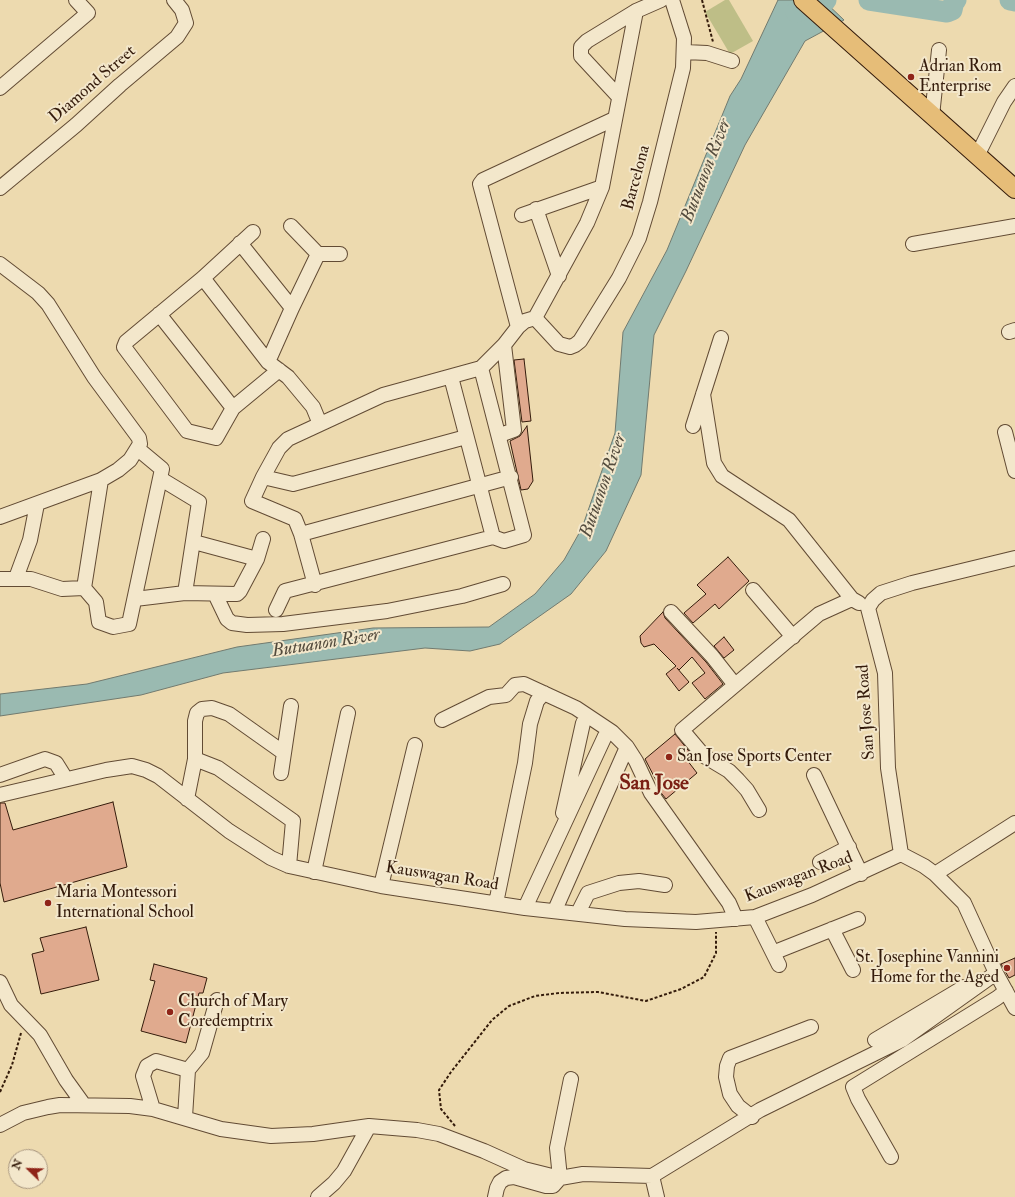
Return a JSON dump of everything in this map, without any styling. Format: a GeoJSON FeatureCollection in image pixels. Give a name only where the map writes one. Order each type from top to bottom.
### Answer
{"type":"FeatureCollection","features":[{"type":"Feature","properties":{"kind":"main road"},"geometry":{"type":"LineString","coordinates":[[802,0],[1015,189]]}},
{"type":"Feature","properties":{"kind":"street"},"geometry":{"type":"LineString","coordinates":[[0,88],[88,13],[76,0]]}},
{"type":"Feature","properties":{"kind":"street","name":"Diamond Street"},"geometry":{"type":"LineString","coordinates":[[0,188],[76,125],[176,37],[186,24],[182,10],[174,0]]}},
{"type":"Feature","properties":{"kind":"street"},"geometry":{"type":"LineString","coordinates":[[619,97],[581,56],[581,47],[587,41],[636,11],[661,0]]}},
{"type":"Feature","properties":{"kind":"street","name":"Barcelona"},"geometry":{"type":"LineString","coordinates":[[535,318],[559,344],[570,348],[580,341],[619,278],[639,238],[650,202],[678,91],[685,52],[682,27],[672,0]]}},
{"type":"Feature","properties":{"kind":"street"},"geometry":{"type":"LineString","coordinates":[[315,585],[301,534],[293,518],[252,502],[263,477],[279,448],[288,439],[383,395],[481,368],[504,345],[525,320],[535,318],[587,223],[602,187],[636,11]]}},
{"type":"Feature","properties":{"kind":"street"},"geometry":{"type":"LineString","coordinates":[[932,116],[940,50]]}},
{"type":"Feature","properties":{"kind":"street"},"geometry":{"type":"LineString","coordinates":[[685,52],[718,56],[732,61]]}},
{"type":"Feature","properties":{"kind":"street"},"geometry":{"type":"LineString","coordinates":[[977,156],[1004,102],[1015,86]]}},
{"type":"Feature","properties":{"kind":"street"},"geometry":{"type":"LineString","coordinates":[[518,327],[480,184],[483,180],[614,119]]}},
{"type":"Feature","properties":{"kind":"street"},"geometry":{"type":"LineString","coordinates":[[522,215],[602,187]]}},
{"type":"Feature","properties":{"kind":"street"},"geometry":{"type":"LineString","coordinates":[[536,209],[559,276]]}},
{"type":"Feature","properties":{"kind":"street"},"geometry":{"type":"LineString","coordinates":[[291,226],[318,254],[340,254]]}},
{"type":"Feature","properties":{"kind":"street"},"geometry":{"type":"LineString","coordinates":[[913,244],[1015,226]]}},
{"type":"Feature","properties":{"kind":"street"},"geometry":{"type":"LineString","coordinates":[[253,232],[203,278],[126,342],[124,347],[187,431],[216,438],[233,408],[273,366],[292,308],[318,254]]}},
{"type":"Feature","properties":{"kind":"street"},"geometry":{"type":"LineString","coordinates":[[240,243],[292,308]]}},
{"type":"Feature","properties":{"kind":"street"},"geometry":{"type":"LineString","coordinates":[[0,264],[38,293],[48,304],[94,377],[140,438],[138,450],[130,460],[118,470],[101,480],[0,516]]}},
{"type":"Feature","properties":{"kind":"street"},"geometry":{"type":"LineString","coordinates":[[203,278],[273,366],[288,377],[313,407],[320,424]]}},
{"type":"Feature","properties":{"kind":"street"},"geometry":{"type":"LineString","coordinates":[[159,314],[233,408]]}},
{"type":"Feature","properties":{"kind":"street"},"geometry":{"type":"LineString","coordinates":[[693,426],[721,338]]}},
{"type":"Feature","properties":{"kind":"street"},"geometry":{"type":"LineString","coordinates":[[500,435],[514,430],[504,345]]}},
{"type":"Feature","properties":{"kind":"street"},"geometry":{"type":"LineString","coordinates":[[276,610],[285,591],[315,585],[493,537],[504,541],[524,535],[511,477],[481,368]]}},
{"type":"Feature","properties":{"kind":"street"},"geometry":{"type":"LineString","coordinates":[[450,377],[493,537]]}},
{"type":"Feature","properties":{"kind":"street"},"geometry":{"type":"LineString","coordinates":[[703,394],[714,463],[722,476],[789,520],[852,599],[868,608],[873,600],[881,593],[912,583],[1015,558]]}},
{"type":"Feature","properties":{"kind":"street"},"geometry":{"type":"LineString","coordinates":[[1005,432],[1015,471]]}},
{"type":"Feature","properties":{"kind":"street"},"geometry":{"type":"LineString","coordinates":[[263,477],[293,484],[466,437]]}},
{"type":"Feature","properties":{"kind":"street"},"geometry":{"type":"LineString","coordinates":[[101,480],[84,588],[96,602],[100,622],[113,627],[129,624],[136,599],[161,479],[162,469],[138,450]]}},
{"type":"Feature","properties":{"kind":"street"},"geometry":{"type":"LineString","coordinates":[[301,534],[511,477]]}},
{"type":"Feature","properties":{"kind":"street"},"geometry":{"type":"LineString","coordinates":[[161,479],[199,502],[185,593]]}},
{"type":"Feature","properties":{"kind":"street"},"geometry":{"type":"LineString","coordinates":[[16,578],[30,540],[36,504]]}},
{"type":"Feature","properties":{"kind":"street"},"geometry":{"type":"LineString","coordinates":[[136,599],[185,593],[237,594],[257,559],[263,539]]}},
{"type":"Feature","properties":{"kind":"street"},"geometry":{"type":"LineString","coordinates":[[194,542],[257,559]]}},
{"type":"Feature","properties":{"kind":"street"},"geometry":{"type":"LineString","coordinates":[[0,579],[31,579],[62,589],[84,588]]}},
{"type":"Feature","properties":{"kind":"street"},"geometry":{"type":"LineString","coordinates":[[215,594],[227,619],[232,623],[247,625],[283,624],[387,611],[462,596],[503,584]]}},
{"type":"Feature","properties":{"kind":"street"},"geometry":{"type":"LineString","coordinates":[[754,590],[793,636]]}},
{"type":"Feature","properties":{"kind":"street"},"geometry":{"type":"LineString","coordinates":[[760,810],[747,790],[738,780],[729,771],[704,756],[682,730],[819,614],[852,599]]}},
{"type":"Feature","properties":{"kind":"street","name":"San Jose Road"},"geometry":{"type":"LineString","coordinates":[[868,608],[885,673],[888,768],[901,854]]}},
{"type":"Feature","properties":{"kind":"street"},"geometry":{"type":"LineString","coordinates":[[671,612],[712,656],[735,686]]}},
{"type":"Feature","properties":{"kind":"street"},"geometry":{"type":"LineString","coordinates":[[442,720],[489,697],[506,695],[515,685],[524,684],[576,708],[606,728],[627,747],[636,761],[651,793],[729,903],[736,919]]}},
{"type":"Feature","properties":{"kind":"street"},"geometry":{"type":"LineString","coordinates":[[496,903],[525,763],[530,724],[537,702],[544,693]]}},
{"type":"Feature","properties":{"kind":"street"},"geometry":{"type":"LineString","coordinates":[[281,773],[291,706]]}},
{"type":"Feature","properties":{"kind":"street"},"geometry":{"type":"LineString","coordinates":[[187,799],[194,758],[197,713],[202,709],[212,708],[229,714],[284,753]]}},
{"type":"Feature","properties":{"kind":"street"},"geometry":{"type":"LineString","coordinates":[[314,872],[348,713]]}},
{"type":"Feature","properties":{"kind":"street"},"geometry":{"type":"LineString","coordinates":[[557,838],[583,724]]}},
{"type":"Feature","properties":{"kind":"street"},"geometry":{"type":"LineString","coordinates":[[525,908],[605,736]]}},
{"type":"Feature","properties":{"kind":"street"},"geometry":{"type":"LineString","coordinates":[[381,886],[415,745]]}},
{"type":"Feature","properties":{"kind":"street"},"geometry":{"type":"LineString","coordinates":[[555,910],[627,747]]}},
{"type":"Feature","properties":{"kind":"street"},"geometry":{"type":"LineString","coordinates":[[578,748],[596,757]]}},
{"type":"Feature","properties":{"kind":"street"},"geometry":{"type":"LineString","coordinates":[[194,758],[218,768],[293,821],[289,866]]}},
{"type":"Feature","properties":{"kind":"street"},"geometry":{"type":"LineString","coordinates":[[0,775],[45,759],[56,763],[66,779]]}},
{"type":"Feature","properties":{"kind":"street","name":"Kauswagan Road"},"geometry":{"type":"LineString","coordinates":[[0,795],[106,770],[132,766],[146,770],[158,776],[242,840],[289,866],[381,886],[525,908],[555,910],[625,919],[716,921],[755,917],[861,874],[901,854]]}},
{"type":"Feature","properties":{"kind":"street"},"geometry":{"type":"LineString","coordinates":[[814,775],[850,848],[861,874]]}},
{"type":"Feature","properties":{"kind":"street"},"geometry":{"type":"LineString","coordinates":[[935,874],[1015,824]]}},
{"type":"Feature","properties":{"kind":"street"},"geometry":{"type":"LineString","coordinates":[[820,862],[850,848]]}},
{"type":"Feature","properties":{"kind":"street"},"geometry":{"type":"LineString","coordinates":[[901,854],[924,866],[935,874],[964,903],[995,970],[1015,1008]]}},
{"type":"Feature","properties":{"kind":"street"},"geometry":{"type":"LineString","coordinates":[[578,913],[588,893],[619,883],[639,881],[665,885]]}},
{"type":"Feature","properties":{"kind":"street"},"geometry":{"type":"LineString","coordinates":[[755,917],[777,959],[832,929],[858,919]]}},
{"type":"Feature","properties":{"kind":"street"},"geometry":{"type":"LineString","coordinates":[[832,929],[853,970]]}},
{"type":"Feature","properties":{"kind":"street"},"geometry":{"type":"LineString","coordinates":[[876,1040],[995,970]]}},
{"type":"Feature","properties":{"kind":"street"},"geometry":{"type":"LineString","coordinates":[[0,1125],[11,1118],[35,1110],[60,1105],[130,1106],[153,1109],[185,1117],[221,1129],[271,1136],[314,1134],[369,1126],[417,1130],[439,1134],[484,1151],[524,1169],[560,1178],[583,1174],[652,1176],[752,1117],[760,1110],[902,1040],[995,970]]}},
{"type":"Feature","properties":{"kind":"street"},"geometry":{"type":"LineString","coordinates":[[0,982],[11,1004],[25,1017],[40,1035],[66,1080],[84,1105]]}},
{"type":"Feature","properties":{"kind":"street"},"geometry":{"type":"LineString","coordinates":[[892,1157],[858,1099],[853,1087],[1006,991]]}},
{"type":"Feature","properties":{"kind":"street"},"geometry":{"type":"LineString","coordinates":[[185,1117],[188,1070],[202,1053],[217,1000]]}},
{"type":"Feature","properties":{"kind":"street"},"geometry":{"type":"LineString","coordinates":[[752,1117],[738,1106],[730,1094],[726,1077],[727,1066],[730,1058],[811,1027]]}},
{"type":"Feature","properties":{"kind":"street"},"geometry":{"type":"LineString","coordinates":[[153,1109],[143,1076],[147,1066],[156,1061],[188,1070]]}},
{"type":"Feature","properties":{"kind":"street"},"geometry":{"type":"LineString","coordinates":[[496,1197],[500,1182],[506,1178],[514,1177],[546,1186],[553,1186],[560,1178],[557,1148],[571,1079]]}},
{"type":"Feature","properties":{"kind":"street"},"geometry":{"type":"LineString","coordinates":[[318,1197],[334,1183],[344,1171],[369,1126]]}},
{"type":"Feature","properties":{"kind":"street"},"geometry":{"type":"LineString","coordinates":[[652,1176],[657,1197]]}},
{"type":"Feature","properties":{"kind":"path"},"geometry":{"type":"LineString","coordinates":[[702,0],[718,56]]}},
{"type":"Feature","properties":{"kind":"path"},"geometry":{"type":"LineString","coordinates":[[457,1129],[441,1109],[439,1090],[451,1072],[492,1020],[509,1006],[535,996],[559,993],[598,992],[646,1001],[681,989],[704,977],[716,953],[716,921]]}},
{"type":"Feature","properties":{"kind":"path"},"geometry":{"type":"LineString","coordinates":[[0,1092],[12,1065],[25,1017]]}},
{"type":"Feature","properties":{"kind":"green space"},"geometry":{"type":"Polygon","coordinates":[[[725,0],[729,0],[753,41],[730,54],[705,12],[725,0]]]}},
{"type":"Feature","properties":{"kind":"water"},"geometry":{"type":"Polygon","coordinates":[[[778,0],[823,0],[844,20],[805,41],[745,145],[686,271],[654,335],[641,475],[606,551],[571,594],[500,644],[470,651],[425,648],[223,673],[141,695],[0,716],[0,694],[87,684],[237,647],[373,628],[489,627],[535,594],[564,560],[582,528],[615,433],[623,332],[667,250],[730,96],[741,79],[778,0]]]}},
{"type":"Feature","properties":{"kind":"building"},"geometry":{"type":"Polygon","coordinates":[[[524,359],[531,421],[522,422],[514,360],[524,359]]]}},
{"type":"Feature","properties":{"kind":"building"},"geometry":{"type":"Polygon","coordinates":[[[527,426],[533,481],[528,489],[521,490],[510,441],[520,436],[527,426]]]}},
{"type":"Feature","properties":{"kind":"building"},"geometry":{"type":"Polygon","coordinates":[[[728,557],[749,581],[719,609],[715,604],[693,623],[684,613],[706,594],[697,585],[728,557]]]}},
{"type":"Feature","properties":{"kind":"building"},"geometry":{"type":"Polygon","coordinates":[[[663,612],[665,618],[706,662],[723,684],[705,699],[692,683],[705,673],[692,657],[679,670],[677,668],[689,682],[679,691],[666,674],[676,666],[654,644],[644,647],[641,643],[640,636],[663,612]]]}},
{"type":"Feature","properties":{"kind":"building"},"geometry":{"type":"Polygon","coordinates":[[[724,637],[734,650],[724,658],[714,646],[724,637]]]}},
{"type":"Feature","properties":{"kind":"building","name":"San Jose Sports Center"},"geometry":{"type":"Polygon","coordinates":[[[675,734],[692,755],[687,760],[697,773],[666,799],[658,789],[658,784],[645,759],[675,734]]]}},
{"type":"Feature","properties":{"kind":"building"},"geometry":{"type":"Polygon","coordinates":[[[113,802],[127,867],[4,902],[0,883],[0,803],[5,803],[13,830],[113,802]]]}},
{"type":"Feature","properties":{"kind":"building"},"geometry":{"type":"Polygon","coordinates":[[[86,927],[99,980],[41,994],[32,954],[44,951],[40,938],[86,927]]]}},
{"type":"Feature","properties":{"kind":"building","name":"St. Josephine Vannini Home for the Aged"},"geometry":{"type":"Polygon","coordinates":[[[1015,958],[1015,975],[1009,978],[1001,964],[1015,958]]]}},
{"type":"Feature","properties":{"kind":"building","name":"Church of Mary Coredemptrix"},"geometry":{"type":"Polygon","coordinates":[[[154,964],[207,978],[203,993],[199,993],[186,1043],[141,1031],[155,981],[150,980],[154,964]]]}},
{"type":"Feature","properties":{"kind":"waterway","name":"Butuanon River"},"geometry":{"type":"LineString","coordinates":[[796,12],[826,0]]}},
{"type":"Feature","properties":{"kind":"waterway","name":"Butuanon River"},"geometry":{"type":"LineString","coordinates":[[869,0],[947,12],[952,10],[954,1],[956,0]]}},
{"type":"Feature","properties":{"kind":"waterway","name":"Butuanon River"},"geometry":{"type":"LineString","coordinates":[[1010,0],[1015,1]]}},
{"type":"Feature","properties":{"kind":"place","name":"Adrian Rom Enterprise"},"geometry":{"type":"Point","coordinates":[911,77]}},
{"type":"Feature","properties":{"kind":"place","name":"San Jose Sports Center"},"geometry":{"type":"Point","coordinates":[669,757]}},
{"type":"Feature","properties":{"kind":"place","name":"Maria Montessori International School"},"geometry":{"type":"Point","coordinates":[48,903]}},
{"type":"Feature","properties":{"kind":"place","name":"St. Josephine Vannini Home for the Aged"},"geometry":{"type":"Point","coordinates":[1007,968]}},
{"type":"Feature","properties":{"kind":"place","name":"Church of Mary Coredemptrix"},"geometry":{"type":"Point","coordinates":[170,1012]}},
{"type":"Feature","properties":{"kind":"district","name":"San Jose"},"geometry":{"type":"Point","coordinates":[654,784]}}]}
